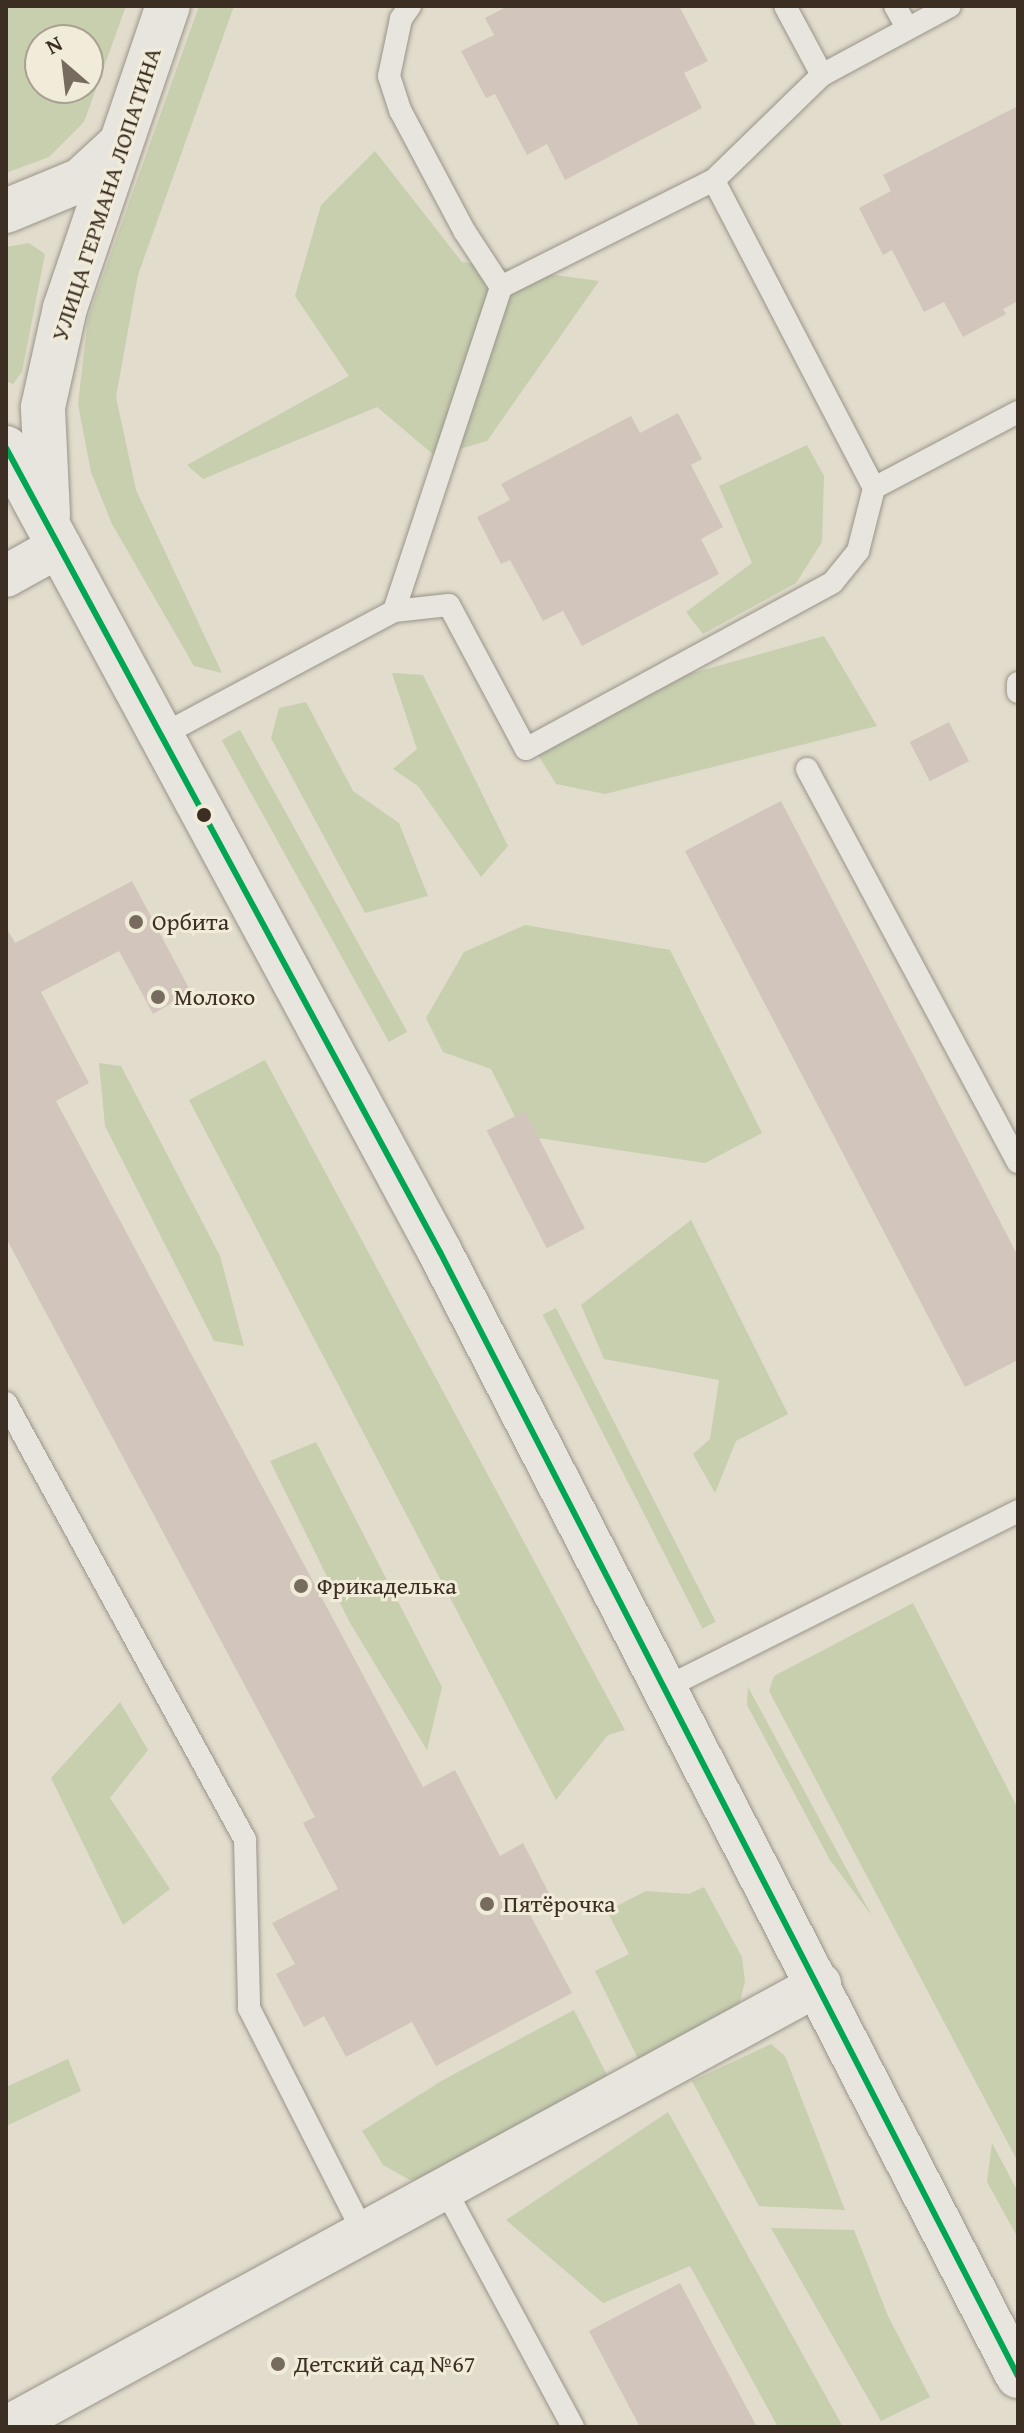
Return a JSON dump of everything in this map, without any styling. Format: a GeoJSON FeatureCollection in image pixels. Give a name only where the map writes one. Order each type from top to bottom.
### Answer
{"type":"FeatureCollection","features":[{"type":"Feature","properties":{"kind":"street","name":"УЛИЦА ГЕРМАНА ЛОПАТИНА"},"geometry":{"type":"LineString","coordinates":[[54,536],[43,407],[65,308],[168,6]]}},
{"type":"Feature","properties":{"kind":"street"},"geometry":{"type":"LineString","coordinates":[[6,211],[81,180],[119,145]]}},
{"type":"Feature","properties":{"kind":"street"},"geometry":{"type":"LineString","coordinates":[[6,448],[440,1252],[820,1984],[1018,2376]]}},
{"type":"Feature","properties":{"kind":"street"},"geometry":{"type":"LineString","coordinates":[[6,576],[54,536]]}},
{"type":"Feature","properties":{"kind":"street"},"geometry":{"type":"LineString","coordinates":[[7,2427],[365,2236],[820,1984]]}},
{"type":"Feature","properties":{"kind":"lane"},"geometry":{"type":"LineString","coordinates":[[410,6],[401,19],[389,76],[400,110],[465,232],[501,287]]}},
{"type":"Feature","properties":{"kind":"lane"},"geometry":{"type":"LineString","coordinates":[[785,6],[822,75]]}},
{"type":"Feature","properties":{"kind":"lane"},"geometry":{"type":"LineString","coordinates":[[895,6],[907,28]]}},
{"type":"Feature","properties":{"kind":"lane"},"geometry":{"type":"LineString","coordinates":[[394,611],[501,287],[714,180],[822,75],[950,6]]}},
{"type":"Feature","properties":{"kind":"lane"},"geometry":{"type":"LineString","coordinates":[[162,735],[394,611],[449,605],[526,749],[833,582],[858,551],[874,488],[714,180]]}},
{"type":"Feature","properties":{"kind":"lane"},"geometry":{"type":"LineString","coordinates":[[874,488],[1018,412]]}},
{"type":"Feature","properties":{"kind":"lane"},"geometry":{"type":"LineString","coordinates":[[1018,683],[1018,692]]}},
{"type":"Feature","properties":{"kind":"lane"},"geometry":{"type":"LineString","coordinates":[[807,769],[1018,1162]]}},
{"type":"Feature","properties":{"kind":"lane"},"geometry":{"type":"LineString","coordinates":[[6,1403],[245,1840],[249,2008],[365,2236]]}},
{"type":"Feature","properties":{"kind":"lane"},"geometry":{"type":"LineString","coordinates":[[667,1687],[1018,1511]]}},
{"type":"Feature","properties":{"kind":"lane"},"geometry":{"type":"LineString","coordinates":[[446,2191],[573,2427]]}},
{"type":"Feature","properties":{"kind":"green space"},"geometry":{"type":"Polygon","coordinates":[[[6,6],[126,6],[104,67],[104,24],[24,24],[24,104],[91,104],[84,122],[49,157],[6,173],[6,6]]]}},
{"type":"Feature","properties":{"kind":"green space"},"geometry":{"type":"Polygon","coordinates":[[[199,6],[234,6],[138,275],[116,397],[136,490],[222,673],[194,666],[112,524],[91,472],[78,404],[88,318],[199,6]]]}},
{"type":"Feature","properties":{"kind":"green space"},"geometry":{"type":"Polygon","coordinates":[[[375,151],[462,262],[599,281],[487,441],[435,456],[377,407],[203,479],[187,465],[349,376],[295,296],[321,205],[375,151]]]}},
{"type":"Feature","properties":{"kind":"green space"},"geometry":{"type":"Polygon","coordinates":[[[29,243],[45,254],[22,372],[13,384],[6,381],[6,247],[29,243]]]}},
{"type":"Feature","properties":{"kind":"green space"},"geometry":{"type":"Polygon","coordinates":[[[807,445],[824,476],[822,542],[796,583],[703,634],[686,612],[752,563],[719,486],[807,445]]]}},
{"type":"Feature","properties":{"kind":"green space"},"geometry":{"type":"Polygon","coordinates":[[[824,636],[877,726],[605,794],[556,784],[536,752],[689,674],[824,636]]]}},
{"type":"Feature","properties":{"kind":"green space"},"geometry":{"type":"Polygon","coordinates":[[[392,673],[423,675],[508,846],[481,877],[418,786],[393,769],[417,749],[392,673]]]}},
{"type":"Feature","properties":{"kind":"green space"},"geometry":{"type":"Polygon","coordinates":[[[306,702],[353,791],[399,823],[428,896],[365,913],[271,738],[279,708],[306,702]]]}},
{"type":"Feature","properties":{"kind":"green space"},"geometry":{"type":"Polygon","coordinates":[[[240,730],[407,1032],[389,1042],[222,740],[240,730]]]}},
{"type":"Feature","properties":{"kind":"green space"},"geometry":{"type":"Polygon","coordinates":[[[525,925],[670,950],[762,1133],[705,1163],[525,1136],[491,1069],[443,1052],[426,1018],[464,952],[525,925]]]}},
{"type":"Feature","properties":{"kind":"green space"},"geometry":{"type":"Polygon","coordinates":[[[265,1060],[625,1730],[608,1735],[556,1800],[189,1100],[265,1060]]]}},
{"type":"Feature","properties":{"kind":"green space"},"geometry":{"type":"Polygon","coordinates":[[[99,1063],[121,1066],[220,1256],[244,1346],[214,1341],[105,1126],[99,1063]]]}},
{"type":"Feature","properties":{"kind":"green space"},"geometry":{"type":"Polygon","coordinates":[[[691,1220],[788,1414],[736,1441],[715,1493],[693,1454],[710,1439],[719,1380],[604,1359],[581,1305],[691,1220]]]}},
{"type":"Feature","properties":{"kind":"green space"},"geometry":{"type":"Polygon","coordinates":[[[556,1308],[716,1622],[702,1628],[543,1315],[556,1308]]]}},
{"type":"Feature","properties":{"kind":"green space"},"geometry":{"type":"Polygon","coordinates":[[[316,1442],[442,1687],[427,1750],[350,1623],[270,1461],[316,1442]]]}},
{"type":"Feature","properties":{"kind":"green space"},"geometry":{"type":"Polygon","coordinates":[[[913,1603],[1018,1809],[1018,2162],[769,1691],[774,1676],[913,1603]]]}},
{"type":"Feature","properties":{"kind":"green space"},"geometry":{"type":"Polygon","coordinates":[[[748,1687],[872,1916],[830,1860],[747,1705],[748,1687]]]}},
{"type":"Feature","properties":{"kind":"green space"},"geometry":{"type":"Polygon","coordinates":[[[120,1702],[148,1750],[110,1798],[170,1889],[123,1925],[51,1778],[120,1702]]]}},
{"type":"Feature","properties":{"kind":"green space"},"geometry":{"type":"Polygon","coordinates":[[[704,1887],[742,1957],[745,1982],[740,2001],[727,2016],[641,2065],[595,1971],[629,1954],[607,1911],[646,1891],[689,1894],[704,1887]]]}},
{"type":"Feature","properties":{"kind":"green space"},"geometry":{"type":"Polygon","coordinates":[[[574,2010],[610,2081],[434,2177],[410,2180],[383,2165],[362,2131],[443,2080],[574,2010]]]}},
{"type":"Feature","properties":{"kind":"green space"},"geometry":{"type":"Polygon","coordinates":[[[771,2044],[785,2056],[845,2210],[759,2206],[692,2081],[771,2044]]]}},
{"type":"Feature","properties":{"kind":"green space"},"geometry":{"type":"Polygon","coordinates":[[[68,2059],[81,2091],[6,2126],[6,2087],[68,2059]]]}},
{"type":"Feature","properties":{"kind":"green space"},"geometry":{"type":"Polygon","coordinates":[[[668,2112],[843,2427],[778,2427],[690,2266],[603,2303],[506,2220],[668,2112]]]}},
{"type":"Feature","properties":{"kind":"green space"},"geometry":{"type":"Polygon","coordinates":[[[992,2143],[1018,2192],[1018,2238],[987,2182],[992,2143]]]}},
{"type":"Feature","properties":{"kind":"green space"},"geometry":{"type":"Polygon","coordinates":[[[771,2228],[854,2230],[888,2316],[930,2397],[881,2421],[771,2228]]]}},
{"type":"Feature","properties":{"kind":"building"},"geometry":{"type":"Polygon","coordinates":[[[508,6],[679,6],[708,61],[684,73],[702,108],[565,180],[547,144],[527,155],[495,94],[486,98],[461,51],[494,35],[485,18],[508,6]]]}},
{"type":"Feature","properties":{"kind":"building"},"geometry":{"type":"Polygon","coordinates":[[[1018,106],[1018,301],[1003,309],[1006,314],[963,337],[944,302],[924,312],[892,250],[883,255],[859,208],[891,191],[883,175],[1018,106]]]}},
{"type":"Feature","properties":{"kind":"building"},"geometry":{"type":"Polygon","coordinates":[[[678,413],[702,459],[691,465],[723,527],[701,539],[719,574],[582,646],[563,611],[543,621],[510,560],[501,564],[477,517],[510,500],[501,484],[631,416],[640,433],[678,413]]]}},
{"type":"Feature","properties":{"kind":"building"},"geometry":{"type":"Polygon","coordinates":[[[949,722],[969,761],[930,781],[910,742],[949,722]]]}},
{"type":"Feature","properties":{"kind":"building"},"geometry":{"type":"Polygon","coordinates":[[[781,801],[1018,1256],[1018,1360],[965,1387],[685,851],[781,801]]]}},
{"type":"Feature","properties":{"kind":"building"},"geometry":{"type":"Polygon","coordinates":[[[132,881],[191,992],[153,1014],[119,951],[41,992],[89,1083],[56,1101],[423,1787],[455,1770],[500,1856],[523,1843],[550,1895],[526,1907],[572,1993],[436,2066],[412,2022],[346,2057],[324,2016],[304,2027],[276,1974],[295,1964],[272,1923],[338,1889],[303,1823],[315,1817],[6,1238],[6,927],[15,943],[132,881]]]}},
{"type":"Feature","properties":{"kind":"building"},"geometry":{"type":"Polygon","coordinates":[[[525,1111],[585,1229],[547,1248],[487,1131],[525,1111]]]}},
{"type":"Feature","properties":{"kind":"building"},"geometry":{"type":"Polygon","coordinates":[[[680,2283],[757,2427],[640,2427],[589,2331],[680,2283]]]}},
{"type":"Feature","properties":{"kind":"transit line"},"geometry":{"type":"LineString","coordinates":[[6,448],[440,1252],[1018,2376]]}},
{"type":"Feature","properties":{"kind":"place","name":"Орбита"},"geometry":{"type":"Point","coordinates":[136,922]}},
{"type":"Feature","properties":{"kind":"place","name":"Молоко"},"geometry":{"type":"Point","coordinates":[158,997]}},
{"type":"Feature","properties":{"kind":"place","name":"Фрикаделька"},"geometry":{"type":"Point","coordinates":[301,1586]}},
{"type":"Feature","properties":{"kind":"place","name":"Пятёрочка"},"geometry":{"type":"Point","coordinates":[487,1904]}},
{"type":"Feature","properties":{"kind":"place","name":"Детский сад №67"},"geometry":{"type":"Point","coordinates":[278,2364]}}]}
